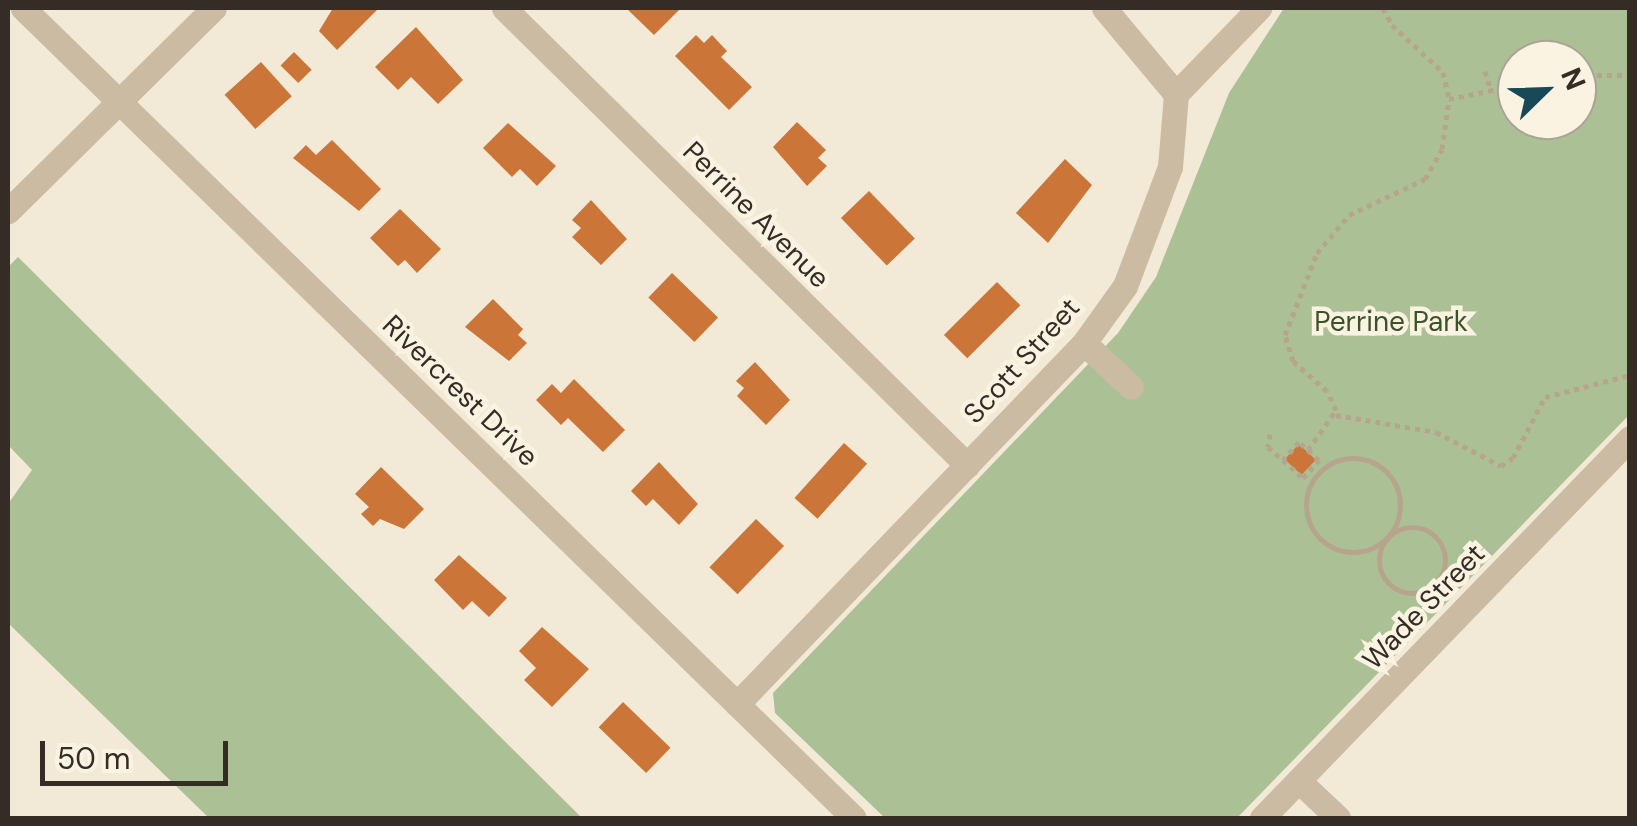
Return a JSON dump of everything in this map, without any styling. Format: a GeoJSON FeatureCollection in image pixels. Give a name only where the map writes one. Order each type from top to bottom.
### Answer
{"type":"FeatureCollection","features":[{"type":"Feature","properties":{"kind":"street","name":"Rivercrest Drive"},"geometry":{"type":"LineString","coordinates":[[23,8],[854,818]]}},
{"type":"Feature","properties":{"kind":"street"},"geometry":{"type":"LineString","coordinates":[[8,211],[214,8]]}},
{"type":"Feature","properties":{"kind":"street","name":"Perrine Avenue"},"geometry":{"type":"LineString","coordinates":[[504,8],[966,465]]}},
{"type":"Feature","properties":{"kind":"street"},"geometry":{"type":"LineString","coordinates":[[1104,8],[1176,94],[1260,8]]}},
{"type":"Feature","properties":{"kind":"street","name":"Scott Street"},"geometry":{"type":"LineString","coordinates":[[737,704],[1084,343],[1125,286],[1170,167],[1176,94]]}},
{"type":"Feature","properties":{"kind":"street"},"geometry":{"type":"LineString","coordinates":[[1084,343],[1131,386]]}},
{"type":"Feature","properties":{"kind":"street","name":"Wade Street"},"geometry":{"type":"LineString","coordinates":[[1262,818],[1630,438]]}},
{"type":"Feature","properties":{"kind":"street"},"geometry":{"type":"LineString","coordinates":[[1299,781],[1338,818]]}},
{"type":"Feature","properties":{"kind":"path"},"geometry":{"type":"LineString","coordinates":[[1336,415],[1327,391],[1289,353],[1285,335],[1293,308],[1337,225],[1411,191],[1431,171],[1449,99],[1443,72],[1392,25],[1382,8]]}},
{"type":"Feature","properties":{"kind":"path"},"geometry":{"type":"LineString","coordinates":[[1485,71],[1491,91]]}},
{"type":"Feature","properties":{"kind":"path"},"geometry":{"type":"LineString","coordinates":[[1597,75],[1630,75]]}},
{"type":"Feature","properties":{"kind":"path"},"geometry":{"type":"LineString","coordinates":[[1449,99],[1497,90]]}},
{"type":"Feature","properties":{"kind":"path"},"geometry":{"type":"LineString","coordinates":[[1336,415],[1436,432],[1501,466],[1513,458],[1545,397],[1630,374]]}},
{"type":"Feature","properties":{"kind":"path"},"geometry":{"type":"LineString","coordinates":[[1308,450],[1336,415]]}},
{"type":"Feature","properties":{"kind":"path"},"geometry":{"type":"LineString","coordinates":[[1270,434],[1268,447],[1303,478],[1318,460],[1299,442],[1283,460]]}},
{"type":"Feature","properties":{"kind":"path"},"geometry":{"type":"LineString","coordinates":[[1388,537],[1348,552],[1322,540],[1308,516],[1317,474],[1342,459],[1384,470],[1399,495],[1388,537],[1380,550],[1384,578],[1409,594],[1436,584],[1446,556],[1430,531],[1416,526],[1388,537]]}},
{"type":"Feature","properties":{"kind":"path"},"geometry":{"type":"LineString","coordinates":[[1311,469],[1317,474]]}},
{"type":"Feature","properties":{"kind":"green space","name":"Perrine Park"},"geometry":{"type":"Polygon","coordinates":[[[1284,8],[1629,8],[1629,415],[1237,818],[885,818],[775,713],[773,693],[1118,333],[1156,277],[1229,93],[1284,8]]]}},
{"type":"Feature","properties":{"kind":"green space"},"geometry":{"type":"Polygon","coordinates":[[[18,257],[582,818],[209,818],[8,623],[8,504],[32,470],[8,445],[8,267],[18,257]]]}},
{"type":"Feature","properties":{"kind":"building"},"geometry":{"type":"Polygon","coordinates":[[[333,8],[379,8],[337,50],[319,31],[333,8]]]}},
{"type":"Feature","properties":{"kind":"building"},"geometry":{"type":"Polygon","coordinates":[[[626,8],[681,8],[654,35],[626,8]]]}},
{"type":"Feature","properties":{"kind":"building"},"geometry":{"type":"Polygon","coordinates":[[[416,27],[463,80],[438,104],[411,77],[398,90],[375,67],[416,27]]]}},
{"type":"Feature","properties":{"kind":"building"},"geometry":{"type":"Polygon","coordinates":[[[696,35],[704,43],[712,35],[727,51],[721,57],[752,87],[729,110],[675,56],[696,35]]]}},
{"type":"Feature","properties":{"kind":"building"},"geometry":{"type":"Polygon","coordinates":[[[294,52],[312,70],[298,83],[281,65],[294,52]]]}},
{"type":"Feature","properties":{"kind":"building"},"geometry":{"type":"Polygon","coordinates":[[[261,62],[292,96],[255,129],[225,95],[261,62]]]}},
{"type":"Feature","properties":{"kind":"building"},"geometry":{"type":"Polygon","coordinates":[[[797,122],[826,150],[818,158],[827,166],[807,186],[773,147],[797,122]]]}},
{"type":"Feature","properties":{"kind":"building"},"geometry":{"type":"Polygon","coordinates":[[[508,123],[556,166],[537,186],[520,169],[512,177],[483,148],[508,123]]]}},
{"type":"Feature","properties":{"kind":"building"},"geometry":{"type":"Polygon","coordinates":[[[332,140],[381,189],[359,211],[293,158],[306,145],[316,155],[332,140]]]}},
{"type":"Feature","properties":{"kind":"building"},"geometry":{"type":"Polygon","coordinates":[[[1065,159],[1092,185],[1048,243],[1016,213],[1065,159]]]}},
{"type":"Feature","properties":{"kind":"building"},"geometry":{"type":"Polygon","coordinates":[[[869,191],[915,238],[887,266],[841,218],[869,191]]]}},
{"type":"Feature","properties":{"kind":"building"},"geometry":{"type":"Polygon","coordinates":[[[591,200],[627,239],[601,265],[572,237],[581,228],[572,220],[591,200]]]}},
{"type":"Feature","properties":{"kind":"building"},"geometry":{"type":"Polygon","coordinates":[[[400,209],[441,249],[417,273],[405,260],[398,266],[370,238],[400,209]]]}},
{"type":"Feature","properties":{"kind":"building"},"geometry":{"type":"Polygon","coordinates":[[[672,273],[718,317],[694,342],[648,297],[672,273]]]}},
{"type":"Feature","properties":{"kind":"building"},"geometry":{"type":"Polygon","coordinates":[[[997,282],[1020,305],[967,358],[944,335],[997,282]]]}},
{"type":"Feature","properties":{"kind":"building"},"geometry":{"type":"Polygon","coordinates":[[[493,299],[523,329],[518,335],[527,343],[509,361],[465,327],[493,299]]]}},
{"type":"Feature","properties":{"kind":"building"},"geometry":{"type":"Polygon","coordinates":[[[755,362],[790,400],[766,425],[737,396],[744,388],[736,381],[755,362]]]}},
{"type":"Feature","properties":{"kind":"building"},"geometry":{"type":"Polygon","coordinates":[[[574,379],[625,430],[603,452],[568,418],[561,425],[536,400],[552,384],[561,393],[574,379]]]}},
{"type":"Feature","properties":{"kind":"building"},"geometry":{"type":"Polygon","coordinates":[[[844,443],[867,464],[818,519],[794,498],[844,443]]]}},
{"type":"Feature","properties":{"kind":"building"},"geometry":{"type":"Polygon","coordinates":[[[1299,444],[1316,460],[1301,475],[1285,459],[1299,444]]]}},
{"type":"Feature","properties":{"kind":"building"},"geometry":{"type":"Polygon","coordinates":[[[659,462],[698,504],[679,525],[653,499],[646,506],[631,491],[659,462]]]}},
{"type":"Feature","properties":{"kind":"building"},"geometry":{"type":"Polygon","coordinates":[[[381,467],[424,509],[404,529],[380,519],[373,526],[361,514],[369,507],[355,494],[381,467]]]}},
{"type":"Feature","properties":{"kind":"building"},"geometry":{"type":"Polygon","coordinates":[[[756,519],[784,546],[738,594],[709,567],[756,519]]]}},
{"type":"Feature","properties":{"kind":"building"},"geometry":{"type":"Polygon","coordinates":[[[459,555],[507,598],[489,617],[472,601],[463,610],[434,580],[459,555]]]}},
{"type":"Feature","properties":{"kind":"building"},"geometry":{"type":"Polygon","coordinates":[[[542,627],[589,669],[552,707],[524,680],[536,668],[519,651],[542,627]]]}},
{"type":"Feature","properties":{"kind":"building"},"geometry":{"type":"Polygon","coordinates":[[[623,702],[670,748],[646,773],[599,727],[623,702]]]}}]}
